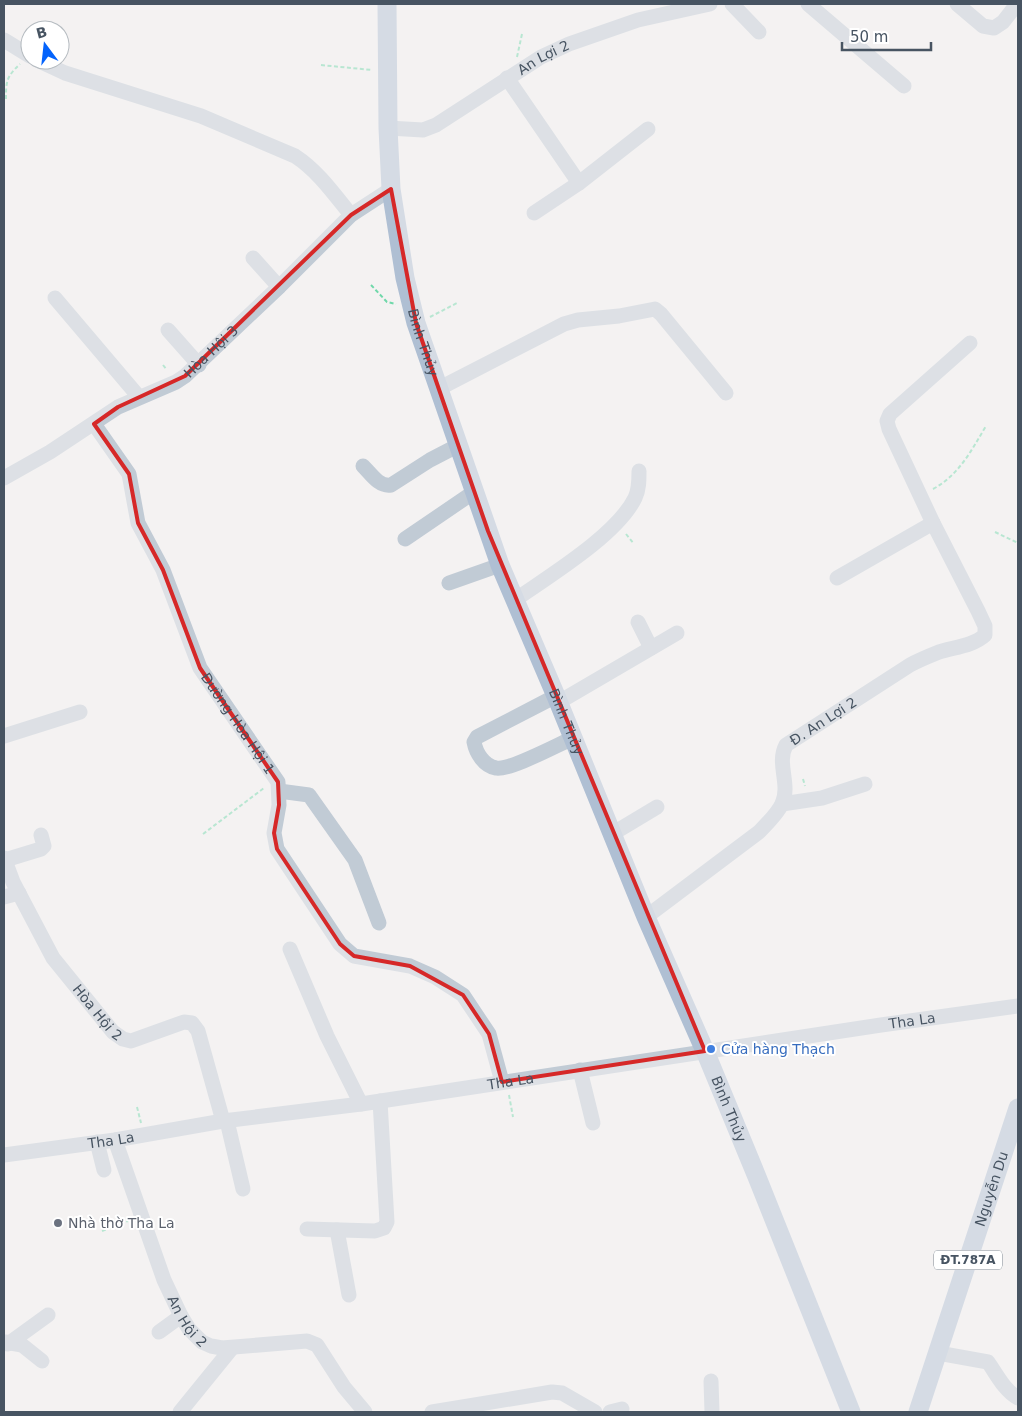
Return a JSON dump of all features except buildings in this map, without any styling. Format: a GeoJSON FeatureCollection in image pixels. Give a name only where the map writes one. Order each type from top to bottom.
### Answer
{"type":"FeatureCollection","features":[{"type":"Feature","properties":{"kind":"main road","name":"Bình Thủy"},"geometry":{"type":"LineString","coordinates":[[387,4],[388,128],[391,189],[405,278],[438,389],[514,600],[776,1223],[851,1412]]}},
{"type":"Feature","properties":{"kind":"main road","name":"Nguyễn Du"},"geometry":{"type":"LineString","coordinates":[[918,1412],[1018,1108]]}},
{"type":"Feature","properties":{"kind":"street","name":"An Lợi 2"},"geometry":{"type":"LineString","coordinates":[[388,128],[423,130],[436,125],[541,57],[569,44],[638,20],[710,4]]}},
{"type":"Feature","properties":{"kind":"street"},"geometry":{"type":"LineString","coordinates":[[732,4],[759,32]]}},
{"type":"Feature","properties":{"kind":"street"},"geometry":{"type":"LineString","coordinates":[[808,4],[904,86]]}},
{"type":"Feature","properties":{"kind":"street"},"geometry":{"type":"LineString","coordinates":[[957,4],[983,26],[994,28],[1003,22],[1017,4]]}},
{"type":"Feature","properties":{"kind":"street"},"geometry":{"type":"LineString","coordinates":[[4,40],[20,50]]}},
{"type":"Feature","properties":{"kind":"street"},"geometry":{"type":"LineString","coordinates":[[59,70],[201,116],[295,156],[320,176],[351,215]]}},
{"type":"Feature","properties":{"kind":"street"},"geometry":{"type":"LineString","coordinates":[[510,76],[579,183]]}},
{"type":"Feature","properties":{"kind":"street"},"geometry":{"type":"LineString","coordinates":[[534,213],[579,183],[648,129]]}},
{"type":"Feature","properties":{"kind":"street","name":"Hòa Hội 3"},"geometry":{"type":"LineString","coordinates":[[4,478],[50,452],[118,407],[176,382],[199,365],[351,215],[391,189]]}},
{"type":"Feature","properties":{"kind":"street"},"geometry":{"type":"LineString","coordinates":[[253,258],[279,287]]}},
{"type":"Feature","properties":{"kind":"street"},"geometry":{"type":"LineString","coordinates":[[55,298],[139,397]]}},
{"type":"Feature","properties":{"kind":"street"},"geometry":{"type":"LineString","coordinates":[[438,389],[564,324],[578,320],[619,316],[655,309],[726,393]]}},
{"type":"Feature","properties":{"kind":"street"},"geometry":{"type":"LineString","coordinates":[[168,330],[199,365]]}},
{"type":"Feature","properties":{"kind":"street"},"geometry":{"type":"LineString","coordinates":[[837,578],[932,523],[887,421],[890,414],[970,342]]}},
{"type":"Feature","properties":{"kind":"street","name":"Đường Hòa Hội 1"},"geometry":{"type":"LineString","coordinates":[[94,424],[129,474],[138,523],[163,570],[200,668],[278,785],[279,805],[274,832],[277,849],[340,944],[354,956],[410,966],[435,976],[463,995],[489,1034],[504,1082]]}},
{"type":"Feature","properties":{"kind":"street"},"geometry":{"type":"LineString","coordinates":[[363,466],[380,483],[385,486],[391,485],[430,460],[458,446]]}},
{"type":"Feature","properties":{"kind":"street"},"geometry":{"type":"LineString","coordinates":[[514,600],[584,551],[628,510],[636,498],[639,486],[639,472]]}},
{"type":"Feature","properties":{"kind":"street"},"geometry":{"type":"LineString","coordinates":[[405,539],[474,492]]}},
{"type":"Feature","properties":{"kind":"street","name":"Đ. An Lợi 2"},"geometry":{"type":"LineString","coordinates":[[782,804],[785,791],[781,761],[782,752],[786,744],[923,658],[978,641],[985,635],[985,626],[932,523]]}},
{"type":"Feature","properties":{"kind":"street"},"geometry":{"type":"LineString","coordinates":[[449,584],[500,565]]}},
{"type":"Feature","properties":{"kind":"street"},"geometry":{"type":"LineString","coordinates":[[638,622],[651,648]]}},
{"type":"Feature","properties":{"kind":"street"},"geometry":{"type":"LineString","coordinates":[[573,738],[510,766],[497,769],[488,765],[476,751],[474,742],[477,737],[557,699],[677,633]]}},
{"type":"Feature","properties":{"kind":"street"},"geometry":{"type":"LineString","coordinates":[[4,736],[80,712]]}},
{"type":"Feature","properties":{"kind":"street"},"geometry":{"type":"LineString","coordinates":[[646,917],[759,832],[782,804],[822,798],[865,784]]}},
{"type":"Feature","properties":{"kind":"street"},"geometry":{"type":"LineString","coordinates":[[278,785],[309,794],[354,860],[380,923]]}},
{"type":"Feature","properties":{"kind":"street"},"geometry":{"type":"LineString","coordinates":[[612,834],[658,808]]}},
{"type":"Feature","properties":{"kind":"street"},"geometry":{"type":"LineString","coordinates":[[4,859],[40,849],[44,846],[41,835]]}},
{"type":"Feature","properties":{"kind":"street","name":"Hòa Hội 2"},"geometry":{"type":"LineString","coordinates":[[4,859],[19,893],[53,958],[113,1032],[123,1039],[132,1041],[184,1022],[192,1023],[198,1031],[225,1121]]}},
{"type":"Feature","properties":{"kind":"street"},"geometry":{"type":"LineString","coordinates":[[4,897],[19,893]]}},
{"type":"Feature","properties":{"kind":"street"},"geometry":{"type":"LineString","coordinates":[[290,949],[327,1036],[361,1104]]}},
{"type":"Feature","properties":{"kind":"street","name":"Tha La"},"geometry":{"type":"LineString","coordinates":[[4,1155],[115,1140],[225,1121],[361,1104],[1018,1006]]}},
{"type":"Feature","properties":{"kind":"street"},"geometry":{"type":"LineString","coordinates":[[580,1070],[593,1123]]}},
{"type":"Feature","properties":{"kind":"street"},"geometry":{"type":"LineString","coordinates":[[307,1229],[375,1231],[384,1228],[387,1222],[380,1101]]}},
{"type":"Feature","properties":{"kind":"street"},"geometry":{"type":"LineString","coordinates":[[225,1121],[243,1189]]}},
{"type":"Feature","properties":{"kind":"street","name":"An Hội 2"},"geometry":{"type":"LineString","coordinates":[[115,1140],[164,1280],[189,1329],[202,1342],[211,1346],[232,1348],[306,1341],[317,1344],[344,1387],[365,1412]]}},
{"type":"Feature","properties":{"kind":"street"},"geometry":{"type":"LineString","coordinates":[[97,1142],[104,1170]]}},
{"type":"Feature","properties":{"kind":"street"},"geometry":{"type":"LineString","coordinates":[[336,1230],[349,1295]]}},
{"type":"Feature","properties":{"kind":"street"},"geometry":{"type":"LineString","coordinates":[[6,1342],[48,1315]]}},
{"type":"Feature","properties":{"kind":"street"},"geometry":{"type":"LineString","coordinates":[[159,1332],[182,1316]]}},
{"type":"Feature","properties":{"kind":"street"},"geometry":{"type":"LineString","coordinates":[[6,1342],[22,1344],[42,1361]]}},
{"type":"Feature","properties":{"kind":"street"},"geometry":{"type":"LineString","coordinates":[[180,1412],[232,1348]]}},
{"type":"Feature","properties":{"kind":"street"},"geometry":{"type":"LineString","coordinates":[[938,1353],[988,1362],[1004,1387],[1018,1398]]}},
{"type":"Feature","properties":{"kind":"street"},"geometry":{"type":"LineString","coordinates":[[711,1381],[712,1412]]}},
{"type":"Feature","properties":{"kind":"street"},"geometry":{"type":"LineString","coordinates":[[432,1412],[552,1392],[562,1393],[595,1412]]}},
{"type":"Feature","properties":{"kind":"path"},"geometry":{"type":"LineString","coordinates":[[510,76],[522,34]]}},
{"type":"Feature","properties":{"kind":"path"},"geometry":{"type":"LineString","coordinates":[[320,65],[387,72]]}},
{"type":"Feature","properties":{"kind":"path"},"geometry":{"type":"LineString","coordinates":[[6,100],[6,81],[20,67]]}},
{"type":"Feature","properties":{"kind":"path"},"geometry":{"type":"LineString","coordinates":[[371,285],[387,302],[415,315],[457,303]]}},
{"type":"Feature","properties":{"kind":"path"},"geometry":{"type":"LineString","coordinates":[[920,496],[943,484],[952,476],[963,464],[986,426]]}},
{"type":"Feature","properties":{"kind":"path"},"geometry":{"type":"LineString","coordinates":[[995,532],[1018,543]]}},
{"type":"Feature","properties":{"kind":"path"},"geometry":{"type":"LineString","coordinates":[[203,834],[278,785]]}},
{"type":"Feature","properties":{"kind":"path"},"geometry":{"type":"LineString","coordinates":[[504,1082],[513,1117]]}},
{"type":"Feature","properties":{"kind":"path"},"geometry":{"type":"LineString","coordinates":[[102,1232],[142,1215]]}},
{"type":"Feature","properties":{"kind":"highlighted area"},"geometry":{"type":"Polygon","coordinates":[[[391,189],[416,323],[488,531],[705,1051],[502,1082],[489,1034],[463,995],[410,966],[354,956],[340,944],[277,849],[274,833],[279,805],[278,782],[200,668],[163,570],[138,523],[129,474],[94,424],[118,407],[185,376],[351,215],[391,189]]]}},
{"type":"Feature","properties":{"kind":"place","name":"Cửa hàng Thạch"},"geometry":{"type":"Point","coordinates":[711,1049]}},
{"type":"Feature","properties":{"kind":"place","name":"Nhà thờ Tha La"},"geometry":{"type":"Point","coordinates":[58,1223]}}]}
